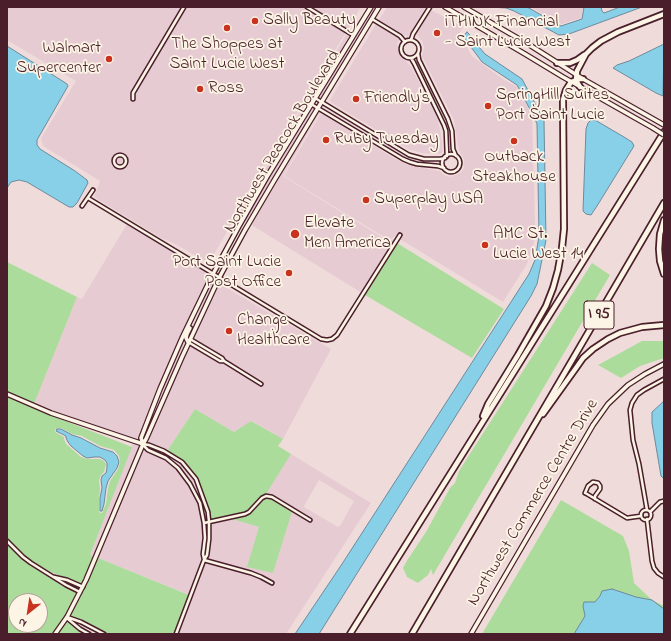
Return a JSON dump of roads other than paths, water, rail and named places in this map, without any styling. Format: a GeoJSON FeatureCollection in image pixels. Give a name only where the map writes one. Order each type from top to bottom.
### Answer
{"type":"FeatureCollection","features":[{"type":"Feature","properties":{"kind":"highway"},"geometry":{"type":"LineString","coordinates":[[557,63],[570,63],[577,60],[601,41],[618,32],[664,14]]}},
{"type":"Feature","properties":{"kind":"highway"},"geometry":{"type":"LineString","coordinates":[[479,427],[488,404],[522,349],[546,306],[558,270],[564,229],[563,100],[566,90],[574,79],[586,54]]}},
{"type":"Feature","properties":{"kind":"highway"},"geometry":{"type":"LineString","coordinates":[[574,79],[583,79]]}},
{"type":"Feature","properties":{"kind":"highway"},"geometry":{"type":"LineString","coordinates":[[574,79],[580,87]]}},
{"type":"Feature","properties":{"kind":"highway","name":"I 95"},"geometry":{"type":"LineString","coordinates":[[350,634],[664,132]]}},
{"type":"Feature","properties":{"kind":"highway","name":"I 95"},"geometry":{"type":"LineString","coordinates":[[412,634],[664,203]]}},
{"type":"Feature","properties":{"kind":"highway"},"geometry":{"type":"LineString","coordinates":[[664,220],[660,234],[659,249],[660,261],[664,274]]}},
{"type":"Feature","properties":{"kind":"highway"},"geometry":{"type":"LineString","coordinates":[[533,426],[548,408],[583,358],[594,349],[620,333],[642,327],[664,325]]}},
{"type":"Feature","properties":{"kind":"street"},"geometry":{"type":"LineString","coordinates":[[133,99],[133,93],[184,7]]}},
{"type":"Feature","properties":{"kind":"street"},"geometry":{"type":"LineString","coordinates":[[307,7],[353,35]]}},
{"type":"Feature","properties":{"kind":"street","name":"Northwest Peacock Boulevard"},"geometry":{"type":"LineString","coordinates":[[143,444],[141,438],[160,388],[213,274],[248,210],[370,7]]}},
{"type":"Feature","properties":{"kind":"street","name":"Northwest Peacock Boulevard"},"geometry":{"type":"LineString","coordinates":[[55,634],[83,587],[143,444],[189,340],[219,278],[245,230],[379,7]]}},
{"type":"Feature","properties":{"kind":"street"},"geometry":{"type":"LineString","coordinates":[[411,40],[413,34],[430,7]]}},
{"type":"Feature","properties":{"kind":"street"},"geometry":{"type":"LineString","coordinates":[[445,7],[574,79]]}},
{"type":"Feature","properties":{"kind":"street"},"geometry":{"type":"LineString","coordinates":[[464,7],[528,44],[557,63],[574,79]]}},
{"type":"Feature","properties":{"kind":"street"},"geometry":{"type":"LineString","coordinates":[[372,19],[400,36],[405,42]]}},
{"type":"Feature","properties":{"kind":"street"},"geometry":{"type":"LineString","coordinates":[[311,104],[410,162],[438,166],[451,172],[455,171],[460,163],[454,149],[450,126],[419,60],[419,45],[415,41],[411,40],[405,42],[402,46],[402,52],[406,57],[411,58],[414,62],[444,125],[446,131],[446,157],[442,163],[444,168]]}},
{"type":"Feature","properties":{"kind":"street"},"geometry":{"type":"LineString","coordinates":[[411,58],[414,58],[418,54]]}},
{"type":"Feature","properties":{"kind":"street"},"geometry":{"type":"LineString","coordinates":[[583,79],[664,125]]}},
{"type":"Feature","properties":{"kind":"street"},"geometry":{"type":"LineString","coordinates":[[580,87],[664,135]]}},
{"type":"Feature","properties":{"kind":"street"},"geometry":{"type":"LineString","coordinates":[[432,99],[437,96]]}},
{"type":"Feature","properties":{"kind":"street"},"geometry":{"type":"LineString","coordinates":[[315,98],[409,155],[424,159],[440,159],[451,154],[456,156]]}},
{"type":"Feature","properties":{"kind":"street"},"geometry":{"type":"LineString","coordinates":[[355,130],[358,125]]}},
{"type":"Feature","properties":{"kind":"street"},"geometry":{"type":"LineString","coordinates":[[119,155],[123,156],[126,160],[125,165],[121,167],[117,166],[115,163],[115,158],[119,155]]}},
{"type":"Feature","properties":{"kind":"street"},"geometry":{"type":"LineString","coordinates":[[82,206],[93,190]]}},
{"type":"Feature","properties":{"kind":"street"},"geometry":{"type":"LineString","coordinates":[[88,198],[316,337],[327,340],[332,339],[337,335],[400,235]]}},
{"type":"Feature","properties":{"kind":"street"},"geometry":{"type":"LineString","coordinates":[[197,306],[197,313],[186,338],[220,361],[224,361],[261,384]]}},
{"type":"Feature","properties":{"kind":"street","name":"Northwest Commerce Centre Drive"},"geometry":{"type":"LineString","coordinates":[[471,634],[597,420],[608,404],[628,385],[664,364]]}},
{"type":"Feature","properties":{"kind":"street"},"geometry":{"type":"LineString","coordinates":[[664,379],[637,395],[630,410],[633,440],[650,516],[647,519],[652,561],[654,568],[658,573],[664,576]]}},
{"type":"Feature","properties":{"kind":"street"},"geometry":{"type":"LineString","coordinates":[[7,394],[51,413],[157,448],[182,462],[196,479],[208,512],[209,539],[207,555],[176,634]]}},
{"type":"Feature","properties":{"kind":"street"},"geometry":{"type":"LineString","coordinates":[[143,444],[148,450],[166,458],[178,468],[190,484],[200,503],[204,523],[204,560]]}},
{"type":"Feature","properties":{"kind":"street"},"geometry":{"type":"LineString","coordinates":[[595,499],[600,486],[598,483],[593,482],[588,486],[585,492],[595,499],[627,518],[641,516],[643,519],[647,519]]}},
{"type":"Feature","properties":{"kind":"street"},"geometry":{"type":"LineString","coordinates":[[204,523],[245,514],[266,496],[272,497],[310,520]]}},
{"type":"Feature","properties":{"kind":"street"},"geometry":{"type":"LineString","coordinates":[[641,516],[642,512],[645,510],[648,511],[660,502],[664,501]]}},
{"type":"Feature","properties":{"kind":"street"},"geometry":{"type":"LineString","coordinates":[[7,541],[27,560],[66,586],[80,592]]}},
{"type":"Feature","properties":{"kind":"street"},"geometry":{"type":"LineString","coordinates":[[204,560],[251,573],[272,583]]}},
{"type":"Feature","properties":{"kind":"street"},"geometry":{"type":"LineString","coordinates":[[52,576],[67,580],[83,587]]}},
{"type":"Feature","properties":{"kind":"street"},"geometry":{"type":"LineString","coordinates":[[66,617],[80,629],[89,634]]}},
{"type":"Feature","properties":{"kind":"street"},"geometry":{"type":"LineString","coordinates":[[66,617],[81,622],[104,634]]}},
{"type":"Feature","properties":{"kind":"water"},"geometry":{"type":"Polygon","coordinates":[[[489,7],[527,7],[561,26],[582,19],[584,7],[601,7],[604,13],[620,7],[642,7],[569,34],[559,35],[514,11],[506,8],[489,7]]]}},
{"type":"Feature","properties":{"kind":"water"},"geometry":{"type":"Polygon","coordinates":[[[467,32],[485,54],[522,79],[544,120],[546,240],[537,284],[531,296],[319,634],[295,634],[342,564],[529,274],[535,260],[539,236],[537,124],[517,85],[482,62],[465,39],[465,34],[467,32]]]}},
{"type":"Feature","properties":{"kind":"water"},"geometry":{"type":"Polygon","coordinates":[[[664,44],[663,96],[613,68],[617,65],[629,61],[664,44]]]}},
{"type":"Feature","properties":{"kind":"water"},"geometry":{"type":"Polygon","coordinates":[[[7,46],[68,86],[37,140],[37,145],[40,149],[87,180],[88,183],[77,203],[73,207],[69,207],[27,182],[19,180],[11,182],[7,188],[7,46]]]}},
{"type":"Feature","properties":{"kind":"water"},"geometry":{"type":"Polygon","coordinates":[[[591,120],[595,120],[624,137],[632,142],[634,146],[591,215],[586,214],[583,211],[586,129],[591,120]]]}},
{"type":"Feature","properties":{"kind":"water"},"geometry":{"type":"Polygon","coordinates":[[[663,402],[664,479],[661,476],[652,423],[652,412],[663,402]]]}},
{"type":"Feature","properties":{"kind":"water"},"geometry":{"type":"Polygon","coordinates":[[[57,429],[61,429],[100,448],[113,452],[117,456],[119,462],[117,468],[108,481],[102,511],[100,511],[102,488],[101,480],[102,476],[106,473],[107,463],[100,457],[87,458],[83,456],[71,446],[66,436],[56,431],[57,429]]]}},
{"type":"Feature","properties":{"kind":"water"},"geometry":{"type":"Polygon","coordinates":[[[612,589],[636,597],[652,600],[664,609],[664,634],[574,634],[585,616],[583,606],[584,602],[595,602],[602,591],[612,589]]]}},
{"type":"Feature","properties":{"kind":"place","name":"Sally Beauty"},"geometry":{"type":"Point","coordinates":[255,21]}},
{"type":"Feature","properties":{"kind":"place","name":"The Shoppes at Saint Lucie West"},"geometry":{"type":"Point","coordinates":[227,28]}},
{"type":"Feature","properties":{"kind":"place","name":"iTHINK Financial - Saint Lucie West"},"geometry":{"type":"Point","coordinates":[437,33]}},
{"type":"Feature","properties":{"kind":"place","name":"Walmart Supercenter"},"geometry":{"type":"Point","coordinates":[109,59]}},
{"type":"Feature","properties":{"kind":"place","name":"Ross"},"geometry":{"type":"Point","coordinates":[200,89]}},
{"type":"Feature","properties":{"kind":"place","name":"Friendly's"},"geometry":{"type":"Point","coordinates":[356,99]}},
{"type":"Feature","properties":{"kind":"place","name":"SpringHill Suites Port Saint Lucie"},"geometry":{"type":"Point","coordinates":[488,106]}},
{"type":"Feature","properties":{"kind":"place","name":"Ruby Tuesday"},"geometry":{"type":"Point","coordinates":[326,140]}},
{"type":"Feature","properties":{"kind":"place","name":"Outback Steakhouse"},"geometry":{"type":"Point","coordinates":[514,141]}},
{"type":"Feature","properties":{"kind":"place","name":"Superplay USA"},"geometry":{"type":"Point","coordinates":[366,200]}},
{"type":"Feature","properties":{"kind":"place","name":"Elevate Men America"},"geometry":{"type":"Point","coordinates":[295,234]}},
{"type":"Feature","properties":{"kind":"place","name":"AMC St. Lucie West 14"},"geometry":{"type":"Point","coordinates":[485,245]}},
{"type":"Feature","properties":{"kind":"place","name":"Port Saint Lucie Post Office"},"geometry":{"type":"Point","coordinates":[289,273]}},
{"type":"Feature","properties":{"kind":"place","name":"Change Healthcare"},"geometry":{"type":"Point","coordinates":[229,331]}}]}
